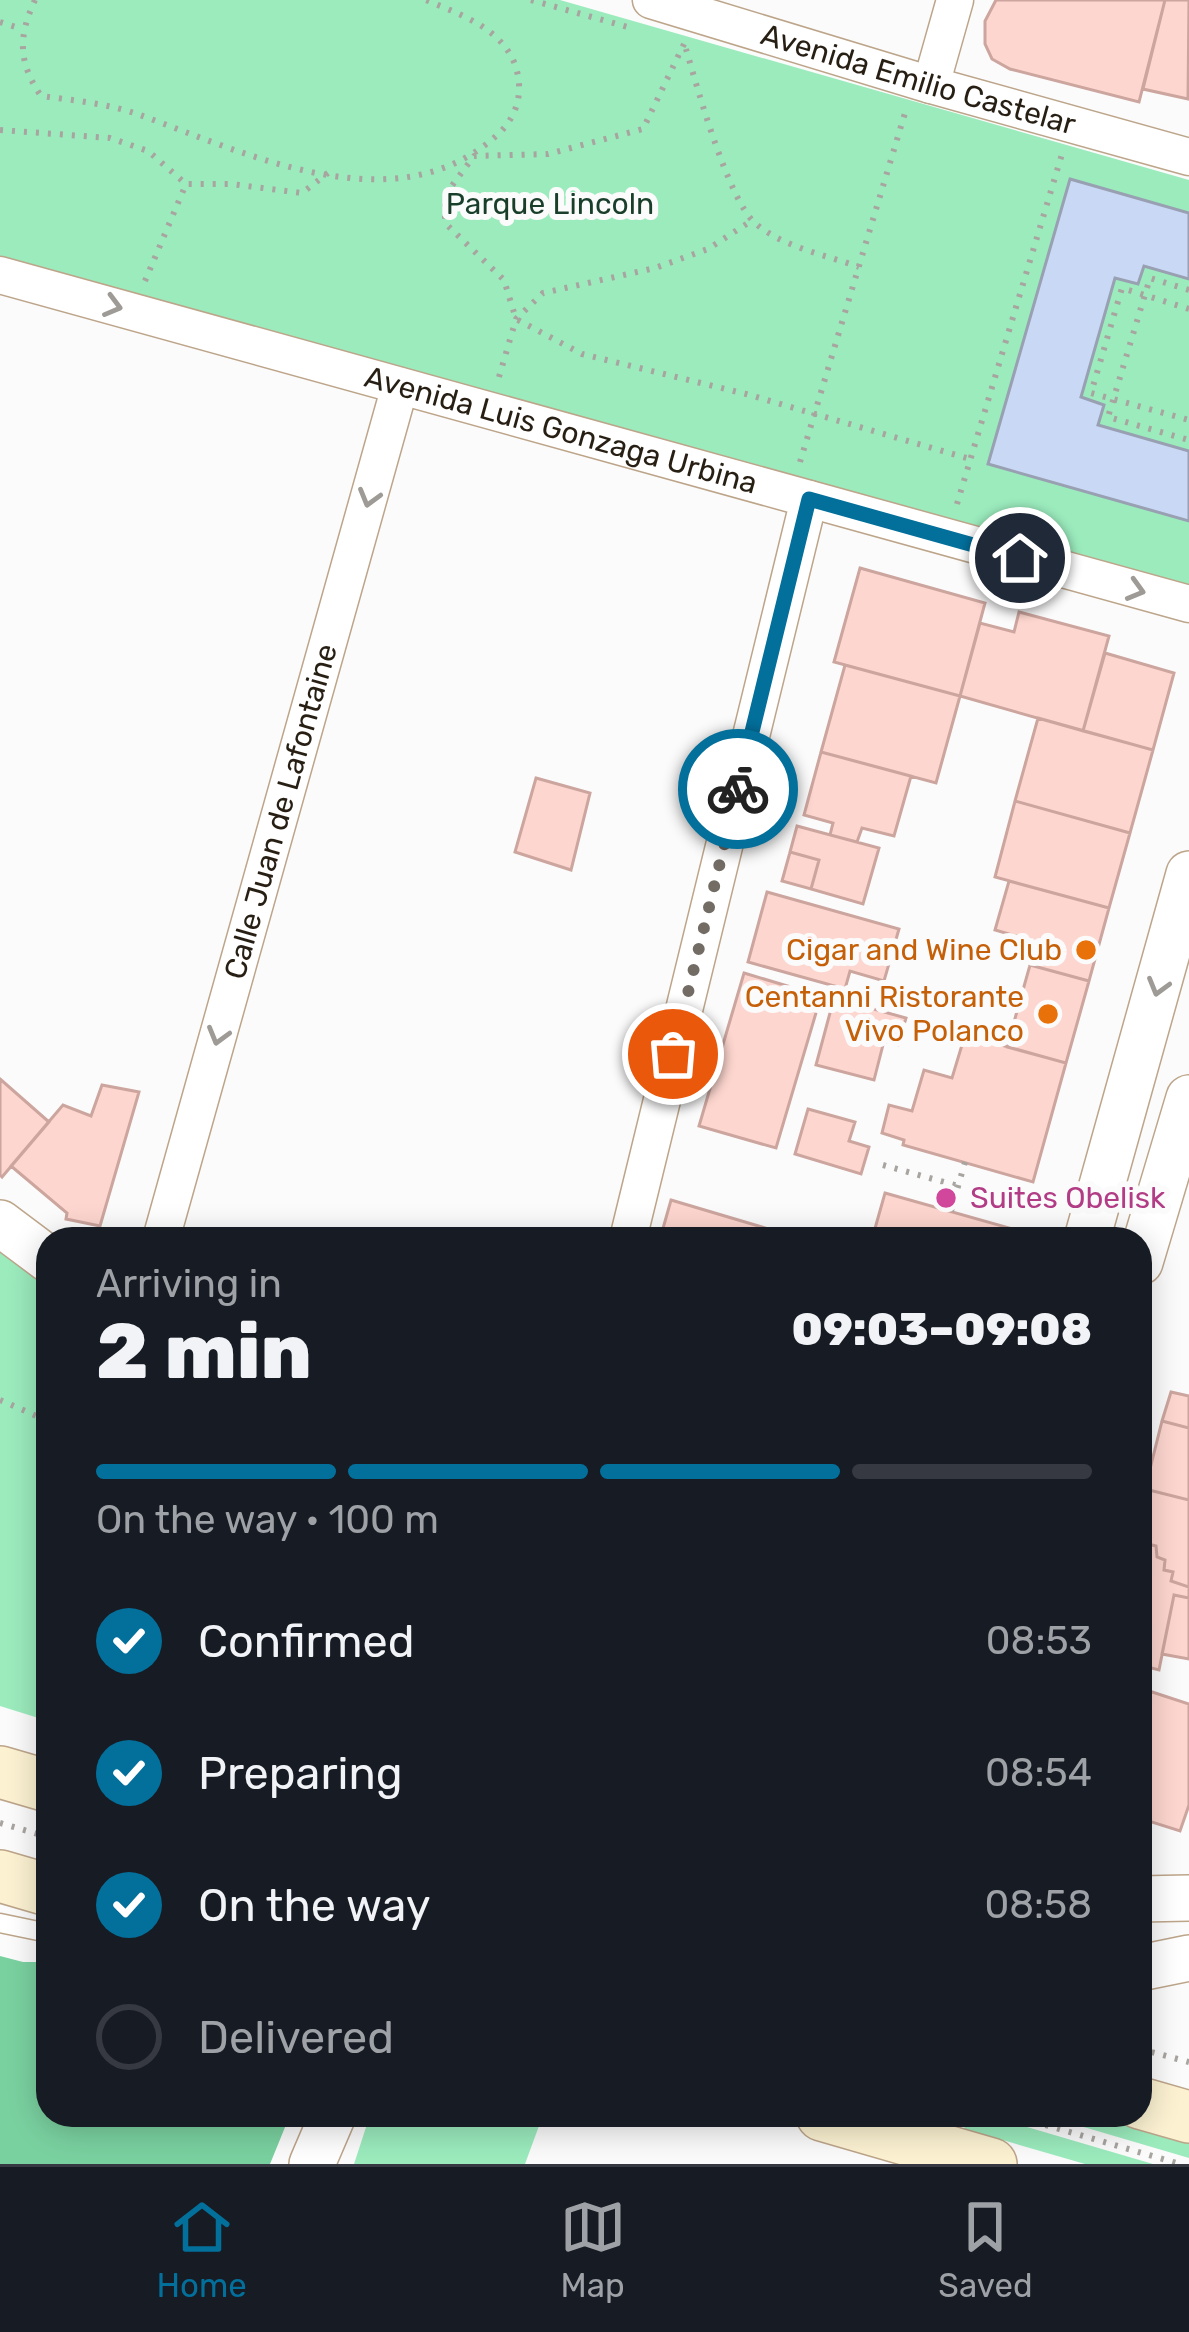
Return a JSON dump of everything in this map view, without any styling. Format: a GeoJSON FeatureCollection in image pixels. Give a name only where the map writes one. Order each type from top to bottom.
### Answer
{"type":"FeatureCollection","features":[{"type":"Feature","properties":{"kind":"main road"},"geometry":{"type":"LineString","coordinates":[[0,1772],[36,1782]]}},
{"type":"Feature","properties":{"kind":"main road"},"geometry":{"type":"LineString","coordinates":[[0,1876],[36,1886]]}},
{"type":"Feature","properties":{"kind":"main road"},"geometry":{"type":"LineString","coordinates":[[1152,2106],[1189,2117]]}},
{"type":"Feature","properties":{"kind":"main road"},"geometry":{"type":"LineString","coordinates":[[904,2128],[991,2164]]}},
{"type":"Feature","properties":{"kind":"street","name":"Avenida Emilio Castelar"},"geometry":{"type":"LineString","coordinates":[[651,0],[688,28],[919,96],[1189,157]]}},
{"type":"Feature","properties":{"kind":"street"},"geometry":{"type":"LineString","coordinates":[[919,96],[955,0]]}},
{"type":"Feature","properties":{"kind":"street","name":"Avenida Luis Gonzaga Urbina"},"geometry":{"type":"LineString","coordinates":[[1,280],[136,312],[1189,604]]}},
{"type":"Feature","properties":{"kind":"street","name":"Calle Juan de Lafontaine"},"geometry":{"type":"LineString","coordinates":[[164,1227],[400,386]]}},
{"type":"Feature","properties":{"kind":"street"},"geometry":{"type":"LineString","coordinates":[[631,1227],[798,496]]}},
{"type":"Feature","properties":{"kind":"street"},"geometry":{"type":"LineString","coordinates":[[1090,1227],[1189,874]]}},
{"type":"Feature","properties":{"kind":"street"},"geometry":{"type":"LineString","coordinates":[[1150,1227],[1189,1098]]}},
{"type":"Feature","properties":{"kind":"street"},"geometry":{"type":"LineString","coordinates":[[0,1222],[36,1249]]}},
{"type":"Feature","properties":{"kind":"street"},"geometry":{"type":"LineString","coordinates":[[1152,1900],[1189,1898]]}},
{"type":"Feature","properties":{"kind":"street"},"geometry":{"type":"LineString","coordinates":[[1152,1966],[1189,1958]]}},
{"type":"Feature","properties":{"kind":"street"},"geometry":{"type":"LineString","coordinates":[[312,2164],[328,2127]]}},
{"type":"Feature","properties":{"kind":"lane"},"geometry":{"type":"LineString","coordinates":[[0,1923],[36,1930]]}},
{"type":"Feature","properties":{"kind":"path"},"geometry":{"type":"LineString","coordinates":[[35,0],[22,29],[22,60],[41,96],[136,114],[270,164],[358,180],[392,179],[474,156],[548,154],[643,129],[688,28]]}},
{"type":"Feature","properties":{"kind":"path"},"geometry":{"type":"LineString","coordinates":[[426,0],[499,38],[519,82],[517,107],[508,126],[474,156],[445,195],[446,223],[504,280],[516,319],[582,354],[816,413],[970,459]]}},
{"type":"Feature","properties":{"kind":"path"},"geometry":{"type":"LineString","coordinates":[[0,22],[22,29]]}},
{"type":"Feature","properties":{"kind":"path"},"geometry":{"type":"LineString","coordinates":[[688,28],[711,134],[751,221],[776,237],[859,267]]}},
{"type":"Feature","properties":{"kind":"path"},"geometry":{"type":"LineString","coordinates":[[798,496],[816,413],[859,267],[919,96]]}},
{"type":"Feature","properties":{"kind":"path"},"geometry":{"type":"LineString","coordinates":[[0,130],[110,138],[148,151],[186,184],[302,193],[328,173]]}},
{"type":"Feature","properties":{"kind":"path"},"geometry":{"type":"LineString","coordinates":[[956,508],[1063,151]]}},
{"type":"Feature","properties":{"kind":"path"},"geometry":{"type":"LineString","coordinates":[[136,312],[186,184]]}},
{"type":"Feature","properties":{"kind":"path"},"geometry":{"type":"LineString","coordinates":[[487,410],[516,319],[543,293],[655,268],[708,249],[751,221]]}},
{"type":"Feature","properties":{"kind":"path"},"geometry":{"type":"LineString","coordinates":[[1189,290],[1150,278],[1108,417],[1189,440]]}},
{"type":"Feature","properties":{"kind":"path"},"geometry":{"type":"LineString","coordinates":[[1189,309],[1122,288],[1091,393],[1189,420]]}},
{"type":"Feature","properties":{"kind":"path"},"geometry":{"type":"LineString","coordinates":[[951,1211],[965,1162]]}},
{"type":"Feature","properties":{"kind":"path"},"geometry":{"type":"LineString","coordinates":[[883,1165],[958,1186]]}},
{"type":"Feature","properties":{"kind":"path"},"geometry":{"type":"LineString","coordinates":[[0,1400],[36,1416]]}},
{"type":"Feature","properties":{"kind":"path"},"geometry":{"type":"LineString","coordinates":[[0,1823],[36,1834]]}},
{"type":"Feature","properties":{"kind":"path"},"geometry":{"type":"LineString","coordinates":[[1152,2052],[1189,2062]]}},
{"type":"Feature","properties":{"kind":"path"},"geometry":{"type":"LineString","coordinates":[[1052,2127],[1180,2164]]}},
{"type":"Feature","properties":{"kind":"green space","name":"Parque Lincoln"},"geometry":{"type":"Polygon","coordinates":[[[0,0],[560,0],[1189,180],[1189,589],[0,257],[0,0]]]}},
{"type":"Feature","properties":{"kind":"green space"},"geometry":{"type":"Polygon","coordinates":[[[0,1249],[36,1275],[36,1717],[0,1706],[0,1249]]]}},
{"type":"Feature","properties":{"kind":"green space"},"geometry":{"type":"Polygon","coordinates":[[[0,1956],[36,1962],[36,2127],[285,2127],[270,2164],[0,2164],[0,1956]]]}},
{"type":"Feature","properties":{"kind":"green space"},"geometry":{"type":"Polygon","coordinates":[[[366,2127],[539,2127],[525,2164],[354,2164],[366,2127]]]}},
{"type":"Feature","properties":{"kind":"green space"},"geometry":{"type":"Polygon","coordinates":[[[1027,2127],[1153,2164],[1085,2164],[965,2129],[1027,2127]]]}},
{"type":"Feature","properties":{"kind":"green space"},"geometry":{"type":"Polygon","coordinates":[[[1084,2127],[1144,2127],[1189,2140],[1189,2158],[1084,2127]]]}},
{"type":"Feature","properties":{"kind":"water"},"geometry":{"type":"Polygon","coordinates":[[[1070,179],[1189,213],[1189,279],[1144,266],[1138,284],[1115,278],[1081,397],[1104,405],[1098,425],[1189,451],[1189,521],[988,464],[1070,179]]]}},
{"type":"Feature","properties":{"kind":"building"},"geometry":{"type":"Polygon","coordinates":[[[996,0],[1165,0],[1139,102],[1010,69],[992,59],[985,44],[985,21],[996,0]]]}},
{"type":"Feature","properties":{"kind":"building"},"geometry":{"type":"Polygon","coordinates":[[[1165,0],[1189,0],[1188,99],[1143,89],[1165,0]]]}},
{"type":"Feature","properties":{"kind":"building"},"geometry":{"type":"Polygon","coordinates":[[[860,568],[985,603],[960,696],[834,662],[860,568]]]}},
{"type":"Feature","properties":{"kind":"building"},"geometry":{"type":"Polygon","coordinates":[[[1019,612],[1109,636],[1083,731],[960,696],[980,623],[1014,632],[1019,612]]]}},
{"type":"Feature","properties":{"kind":"building"},"geometry":{"type":"Polygon","coordinates":[[[1105,653],[1174,673],[1153,750],[1083,731],[1105,653]]]}},
{"type":"Feature","properties":{"kind":"building"},"geometry":{"type":"Polygon","coordinates":[[[845,665],[960,696],[936,783],[821,752],[845,665]]]}},
{"type":"Feature","properties":{"kind":"building"},"geometry":{"type":"Polygon","coordinates":[[[1038,718],[1153,750],[1130,833],[1015,801],[1038,718]]]}},
{"type":"Feature","properties":{"kind":"building"},"geometry":{"type":"Polygon","coordinates":[[[821,752],[911,776],[894,836],[862,828],[857,842],[830,835],[833,823],[804,815],[821,752]]]}},
{"type":"Feature","properties":{"kind":"building"},"geometry":{"type":"Polygon","coordinates":[[[536,778],[590,793],[571,870],[515,852],[536,778]]]}},
{"type":"Feature","properties":{"kind":"building"},"geometry":{"type":"Polygon","coordinates":[[[1015,801],[1130,833],[1109,908],[995,877],[1015,801]]]}},
{"type":"Feature","properties":{"kind":"building"},"geometry":{"type":"Polygon","coordinates":[[[797,826],[879,848],[863,904],[811,889],[819,860],[790,852],[797,826]]]}},
{"type":"Feature","properties":{"kind":"building"},"geometry":{"type":"Polygon","coordinates":[[[790,852],[819,860],[811,889],[782,881],[790,852]]]}},
{"type":"Feature","properties":{"kind":"building"},"geometry":{"type":"Polygon","coordinates":[[[1009,881],[1109,908],[1089,981],[1030,965],[1037,942],[995,930],[1009,881]]]}},
{"type":"Feature","properties":{"kind":"building"},"geometry":{"type":"Polygon","coordinates":[[[767,892],[899,929],[884,981],[850,971],[845,989],[748,962],[767,892]]]}},
{"type":"Feature","properties":{"kind":"building","name":"Centanni Ristorante Vivo Polanco"},"geometry":{"type":"Polygon","coordinates":[[[1030,965],[1089,981],[1066,1063],[1007,1047],[1030,965]]]}},
{"type":"Feature","properties":{"kind":"building"},"geometry":{"type":"Polygon","coordinates":[[[744,973],[821,996],[776,1148],[699,1126],[744,973]]]}},
{"type":"Feature","properties":{"kind":"building"},"geometry":{"type":"Polygon","coordinates":[[[834,998],[906,1018],[898,1045],[884,1041],[874,1080],[816,1065],[834,998]]]}},
{"type":"Feature","properties":{"kind":"building"},"geometry":{"type":"Polygon","coordinates":[[[965,1035],[1066,1063],[1033,1182],[903,1145],[904,1140],[882,1133],[889,1105],[912,1111],[924,1070],[952,1078],[965,1035]]]}},
{"type":"Feature","properties":{"kind":"building"},"geometry":{"type":"Polygon","coordinates":[[[0,1079],[49,1122],[2,1177],[0,1175],[0,1079]]]}},
{"type":"Feature","properties":{"kind":"building"},"geometry":{"type":"Polygon","coordinates":[[[102,1085],[139,1092],[100,1226],[66,1219],[67,1213],[11,1166],[63,1105],[91,1116],[102,1085]]]}},
{"type":"Feature","properties":{"kind":"building"},"geometry":{"type":"Polygon","coordinates":[[[808,1109],[855,1122],[849,1141],[869,1147],[861,1174],[795,1154],[808,1109]]]}},
{"type":"Feature","properties":{"kind":"building"},"geometry":{"type":"Polygon","coordinates":[[[885,1193],[1006,1227],[875,1227],[885,1193]]]}},
{"type":"Feature","properties":{"kind":"building"},"geometry":{"type":"Polygon","coordinates":[[[671,1200],[762,1227],[663,1227],[671,1200]]]}},
{"type":"Feature","properties":{"kind":"building"},"geometry":{"type":"Polygon","coordinates":[[[1171,1392],[1189,1396],[1189,1428],[1162,1421],[1171,1392]]]}},
{"type":"Feature","properties":{"kind":"building"},"geometry":{"type":"Polygon","coordinates":[[[1162,1421],[1189,1428],[1189,1500],[1152,1491],[1152,1461],[1162,1421]]]}},
{"type":"Feature","properties":{"kind":"building"},"geometry":{"type":"Polygon","coordinates":[[[1152,1491],[1189,1500],[1189,1587],[1171,1581],[1173,1572],[1164,1570],[1165,1560],[1157,1557],[1152,1545],[1152,1491]]]}},
{"type":"Feature","properties":{"kind":"building"},"geometry":{"type":"Polygon","coordinates":[[[1152,1545],[1157,1557],[1165,1560],[1164,1570],[1173,1572],[1171,1581],[1189,1587],[1189,1598],[1174,1595],[1159,1670],[1152,1668],[1152,1545]]]}},
{"type":"Feature","properties":{"kind":"building"},"geometry":{"type":"Polygon","coordinates":[[[1174,1595],[1189,1598],[1189,1659],[1162,1654],[1174,1595]]]}},
{"type":"Feature","properties":{"kind":"building"},"geometry":{"type":"Polygon","coordinates":[[[1152,1692],[1189,1704],[1189,1805],[1180,1831],[1152,1822],[1152,1692]]]}},
{"type":"Feature","properties":{"kind":"way so far"},"geometry":{"type":"LineString","coordinates":[[673,1054],[738,789]]}},
{"type":"Feature","properties":{"kind":"place","name":"Cigar and Wine Club"},"geometry":{"type":"Point","coordinates":[1086,950]}},
{"type":"Feature","properties":{"kind":"place","name":"Centanni Ristorante Vivo Polanco"},"geometry":{"type":"Point","coordinates":[1048,1014]}},
{"type":"Feature","properties":{"kind":"place","name":"Suites Obelisk"},"geometry":{"type":"Point","coordinates":[946,1198]}},
{"type":"Feature","properties":{"kind":"route"},"geometry":{"type":"LineString","coordinates":[[738,789],[809,499],[1020,558]]}}]}
